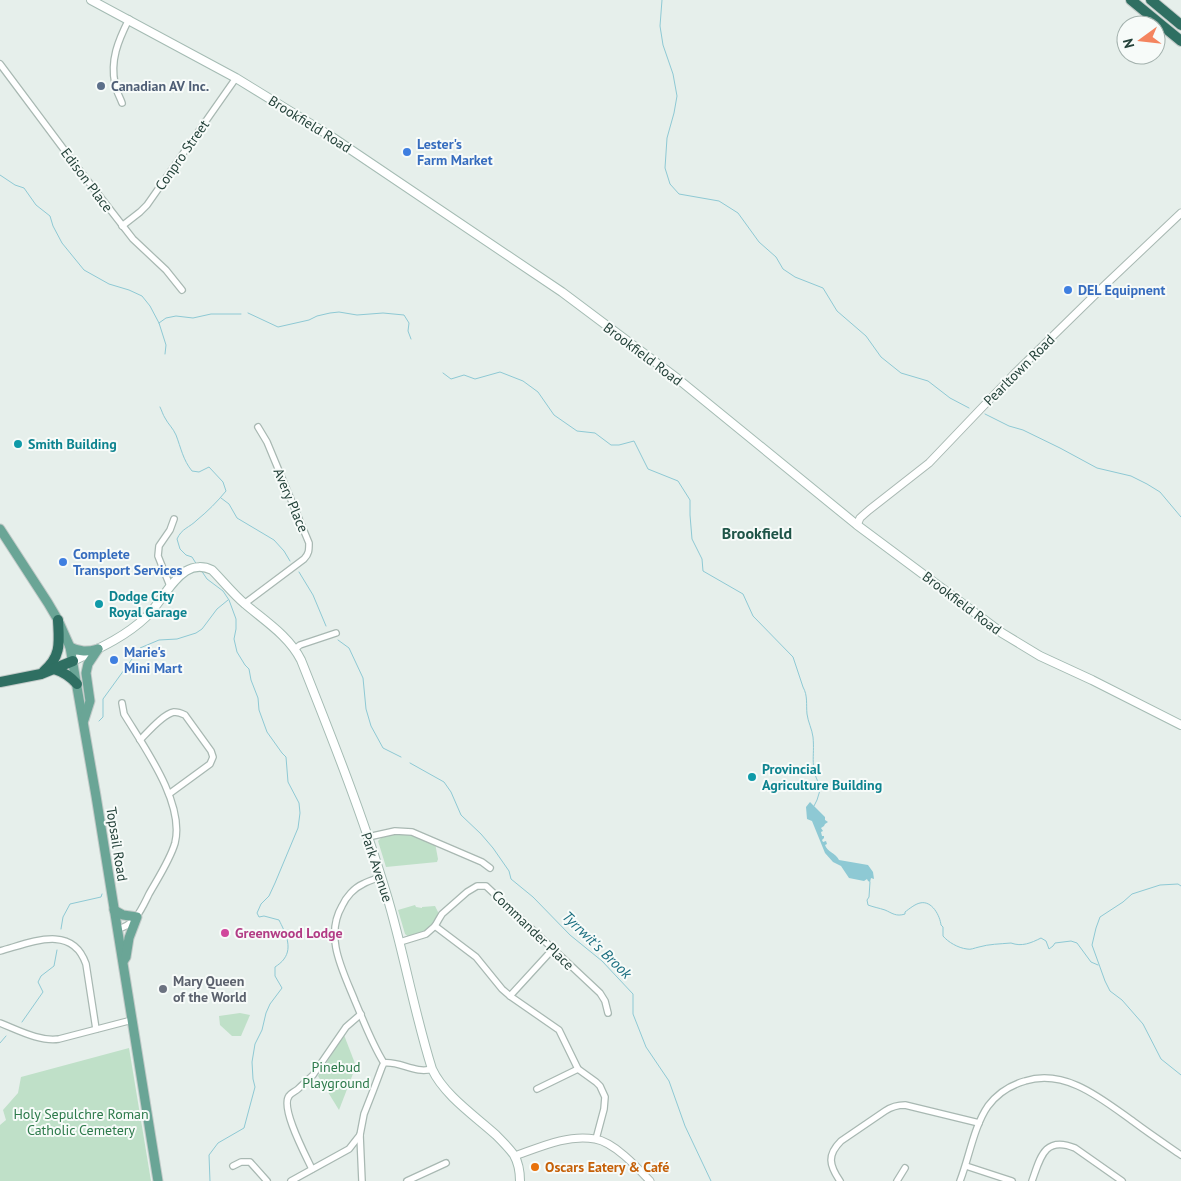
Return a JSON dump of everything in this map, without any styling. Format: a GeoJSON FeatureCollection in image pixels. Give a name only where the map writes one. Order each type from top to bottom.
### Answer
{"type":"FeatureCollection","features":[{"type":"Feature","properties":{"kind":"highway"},"geometry":{"type":"LineString","coordinates":[[1131,0],[1181,41]]}},
{"type":"Feature","properties":{"kind":"highway"},"geometry":{"type":"LineString","coordinates":[[1151,0],[1181,25]]}},
{"type":"Feature","properties":{"kind":"highway"},"geometry":{"type":"LineString","coordinates":[[41,674],[50,666],[58,652],[58,620]]}},
{"type":"Feature","properties":{"kind":"highway"},"geometry":{"type":"LineString","coordinates":[[3,683],[41,674],[73,661]]}},
{"type":"Feature","properties":{"kind":"highway"},"geometry":{"type":"LineString","coordinates":[[54,669],[68,675],[77,684]]}},
{"type":"Feature","properties":{"kind":"main road","name":"Brookfield Road"},"geometry":{"type":"LineString","coordinates":[[91,0],[236,78],[332,137],[562,292],[678,379],[857,525],[1002,633],[1040,656],[1181,725]]}},
{"type":"Feature","properties":{"kind":"main road","name":"Topsail Road"},"geometry":{"type":"LineString","coordinates":[[0,529],[43,594],[58,620],[70,647],[118,929],[158,1181]]}},
{"type":"Feature","properties":{"kind":"main road","name":"Park Avenue"},"geometry":{"type":"LineString","coordinates":[[170,586],[184,572],[191,568],[205,567],[212,570],[244,604],[288,640],[295,649],[344,768],[368,837],[400,942],[432,1070],[448,1093],[515,1156]]}},
{"type":"Feature","properties":{"kind":"main road"},"geometry":{"type":"LineString","coordinates":[[73,661],[130,630],[147,617],[170,586]]}},
{"type":"Feature","properties":{"kind":"main road"},"geometry":{"type":"LineString","coordinates":[[70,647],[86,652],[98,649]]}},
{"type":"Feature","properties":{"kind":"main road"},"geometry":{"type":"LineString","coordinates":[[83,723],[90,702],[86,673],[88,664],[98,649]]}},
{"type":"Feature","properties":{"kind":"main road"},"geometry":{"type":"LineString","coordinates":[[114,910],[123,915],[137,917],[126,957],[123,961]]}},
{"type":"Feature","properties":{"kind":"main road"},"geometry":{"type":"LineString","coordinates":[[515,1156],[520,1181]]}},
{"type":"Feature","properties":{"kind":"street"},"geometry":{"type":"LineString","coordinates":[[122,103],[115,86],[112,62],[120,36],[129,20]]}},
{"type":"Feature","properties":{"kind":"street","name":"Edison Place"},"geometry":{"type":"LineString","coordinates":[[0,64],[122,226],[166,270],[182,290]]}},
{"type":"Feature","properties":{"kind":"street","name":"Conpro Street"},"geometry":{"type":"LineString","coordinates":[[122,226],[147,205],[236,78]]}},
{"type":"Feature","properties":{"kind":"street","name":"Pearltown Road"},"geometry":{"type":"LineString","coordinates":[[857,525],[860,518],[869,510],[929,463],[1015,373],[1181,213]]}},
{"type":"Feature","properties":{"kind":"street","name":"Avery Place"},"geometry":{"type":"LineString","coordinates":[[244,604],[304,559],[308,555],[309,548],[309,543],[258,427]]}},
{"type":"Feature","properties":{"kind":"street"},"geometry":{"type":"LineString","coordinates":[[170,586],[158,556],[158,546],[170,530],[174,519]]}},
{"type":"Feature","properties":{"kind":"street"},"geometry":{"type":"LineString","coordinates":[[295,649],[300,645],[336,633]]}},
{"type":"Feature","properties":{"kind":"street"},"geometry":{"type":"LineString","coordinates":[[118,929],[124,928],[137,917],[170,854],[177,832],[176,819],[165,783],[124,714],[122,703]]}},
{"type":"Feature","properties":{"kind":"street"},"geometry":{"type":"LineString","coordinates":[[140,740],[167,715],[173,712],[180,712],[185,715],[211,751],[213,757],[210,764],[169,794]]}},
{"type":"Feature","properties":{"kind":"street"},"geometry":{"type":"LineString","coordinates":[[368,837],[395,831],[412,832],[482,862],[490,868]]}},
{"type":"Feature","properties":{"kind":"street"},"geometry":{"type":"LineString","coordinates":[[381,877],[361,884],[345,900],[339,910],[334,931],[334,942],[361,1014],[378,1055],[384,1064]]}},
{"type":"Feature","properties":{"kind":"street","name":"Commander Place"},"geometry":{"type":"LineString","coordinates":[[400,942],[426,934],[435,926],[438,918],[467,892],[477,886],[484,886],[493,891],[600,993],[605,1001],[608,1013]]}},
{"type":"Feature","properties":{"kind":"street"},"geometry":{"type":"LineString","coordinates":[[435,926],[476,957],[510,996],[559,1030],[578,1069],[600,1086],[605,1097],[604,1110],[596,1139]]}},
{"type":"Feature","properties":{"kind":"street"},"geometry":{"type":"LineString","coordinates":[[0,951],[50,938],[63,940],[74,946],[86,964],[96,1029]]}},
{"type":"Feature","properties":{"kind":"street"},"geometry":{"type":"LineString","coordinates":[[510,996],[553,950]]}},
{"type":"Feature","properties":{"kind":"street"},"geometry":{"type":"LineString","coordinates":[[312,1169],[292,1124],[287,1101],[289,1096],[307,1082],[346,1027],[361,1014]]}},
{"type":"Feature","properties":{"kind":"street"},"geometry":{"type":"LineString","coordinates":[[0,1023],[47,1040],[59,1039],[132,1020]]}},
{"type":"Feature","properties":{"kind":"street"},"geometry":{"type":"LineString","coordinates":[[384,1064],[392,1063],[423,1071],[432,1070]]}},
{"type":"Feature","properties":{"kind":"street"},"geometry":{"type":"LineString","coordinates":[[362,1181],[360,1135],[364,1114],[384,1064]]}},
{"type":"Feature","properties":{"kind":"street"},"geometry":{"type":"LineString","coordinates":[[537,1089],[578,1069]]}},
{"type":"Feature","properties":{"kind":"street"},"geometry":{"type":"LineString","coordinates":[[960,1181],[979,1123],[989,1105],[1012,1086],[1034,1078],[1051,1078],[1068,1082],[1088,1091],[1181,1155]]}},
{"type":"Feature","properties":{"kind":"street"},"geometry":{"type":"LineString","coordinates":[[840,1181],[831,1164],[831,1156],[836,1147],[841,1141],[890,1108],[906,1105],[979,1123]]}},
{"type":"Feature","properties":{"kind":"street"},"geometry":{"type":"LineString","coordinates":[[291,1181],[348,1149],[360,1135]]}},
{"type":"Feature","properties":{"kind":"street"},"geometry":{"type":"LineString","coordinates":[[515,1156],[568,1139],[596,1139],[624,1154],[650,1181]]}},
{"type":"Feature","properties":{"kind":"street"},"geometry":{"type":"LineString","coordinates":[[1032,1181],[1041,1155],[1048,1148],[1057,1145],[1067,1145],[1074,1148],[1122,1181]]}},
{"type":"Feature","properties":{"kind":"street"},"geometry":{"type":"LineString","coordinates":[[233,1166],[241,1162],[250,1162],[267,1181]]}},
{"type":"Feature","properties":{"kind":"street"},"geometry":{"type":"LineString","coordinates":[[407,1181],[446,1163]]}},
{"type":"Feature","properties":{"kind":"street"},"geometry":{"type":"LineString","coordinates":[[966,1166],[1012,1181]]}},
{"type":"Feature","properties":{"kind":"street"},"geometry":{"type":"LineString","coordinates":[[897,1181],[904,1168]]}},
{"type":"Feature","properties":{"kind":"green space"},"geometry":{"type":"Polygon","coordinates":[[[398,833],[415,835],[435,843],[437,862],[386,867],[378,841],[382,837],[398,833]]]}},
{"type":"Feature","properties":{"kind":"green space"},"geometry":{"type":"Polygon","coordinates":[[[415,905],[422,908],[435,906],[439,914],[430,930],[409,937],[405,934],[398,910],[415,905]]]}},
{"type":"Feature","properties":{"kind":"green space"},"geometry":{"type":"Polygon","coordinates":[[[240,1013],[250,1015],[241,1036],[232,1036],[220,1025],[219,1016],[240,1013]]]}},
{"type":"Feature","properties":{"kind":"green space","name":"Pinebud Playground"},"geometry":{"type":"Polygon","coordinates":[[[344,1035],[356,1066],[339,1110],[318,1076],[344,1035]]]}},
{"type":"Feature","properties":{"kind":"green space","name":"Holy Sepulchre Roman Catholic Cemetery"},"geometry":{"type":"Polygon","coordinates":[[[129,1048],[151,1181],[0,1181],[0,1125],[6,1120],[3,1110],[18,1093],[21,1077],[129,1048]]]}},
{"type":"Feature","properties":{"kind":"water"},"geometry":{"type":"Polygon","coordinates":[[[810,802],[828,822],[821,828],[823,831],[821,832],[822,836],[824,836],[822,840],[823,842],[826,841],[827,844],[825,845],[828,849],[839,860],[868,865],[873,872],[874,879],[871,878],[870,882],[867,879],[864,881],[849,878],[841,866],[833,862],[825,853],[812,821],[807,819],[806,807],[810,802]]]}},
{"type":"Feature","properties":{"kind":"waterway"},"geometry":{"type":"LineString","coordinates":[[662,0],[660,26],[663,45],[673,74],[677,96],[667,138],[665,168],[670,184],[679,194],[719,201],[738,213],[759,242],[776,257],[783,269],[795,277],[823,288],[837,311],[866,336],[881,357],[901,373],[928,381],[950,398],[969,408]]}},
{"type":"Feature","properties":{"kind":"waterway"},"geometry":{"type":"LineString","coordinates":[[0,175],[15,185],[24,188],[36,205],[50,216],[62,243],[84,270],[109,284],[142,296],[159,323],[166,345],[165,354]]}},
{"type":"Feature","properties":{"kind":"waterway"},"geometry":{"type":"LineString","coordinates":[[248,313],[278,327],[339,312],[357,315],[383,313],[404,315],[409,323],[408,331],[411,339]]}},
{"type":"Feature","properties":{"kind":"waterway"},"geometry":{"type":"LineString","coordinates":[[159,323],[166,318],[176,316],[193,318],[211,314],[241,314]]}},
{"type":"Feature","properties":{"kind":"waterway"},"geometry":{"type":"LineString","coordinates":[[443,373],[451,379],[464,375],[475,379],[500,372],[523,381],[538,392],[554,415],[577,431],[595,433],[611,445],[634,441],[648,469],[678,481],[690,500],[692,539],[702,559],[703,571],[743,594],[753,616],[793,657],[806,694],[808,717],[813,737],[814,768],[821,787],[814,806]]}},
{"type":"Feature","properties":{"kind":"waterway"},"geometry":{"type":"LineString","coordinates":[[160,407],[175,433],[184,458],[192,471],[199,472],[209,467],[223,482],[226,491],[209,510],[186,528],[177,539],[180,549],[186,555],[192,557],[197,565]]}},
{"type":"Feature","properties":{"kind":"waterway"},"geometry":{"type":"LineString","coordinates":[[985,414],[1009,426],[1023,430],[1097,468],[1131,476],[1147,484],[1160,492],[1181,517]]}},
{"type":"Feature","properties":{"kind":"waterway","name":"Tyrrwit's Brook"},"geometry":{"type":"LineString","coordinates":[[221,498],[229,504],[237,518],[274,540],[290,561]]}},
{"type":"Feature","properties":{"kind":"waterway"},"geometry":{"type":"LineString","coordinates":[[201,570],[207,579],[223,591],[229,600],[236,619],[234,639],[237,652],[249,669],[258,698],[259,710],[267,732],[286,757],[288,782],[299,803],[300,813],[298,828],[275,883],[269,896],[261,904],[257,913],[259,917],[264,916],[279,920],[286,934],[287,954],[275,967],[275,976],[282,988],[270,1004],[262,1030],[255,1044],[252,1062],[255,1087],[244,1128],[218,1143],[209,1155],[210,1181]]}},
{"type":"Feature","properties":{"kind":"waterway","name":"Tyrrwit's Brook"},"geometry":{"type":"LineString","coordinates":[[299,572],[313,595],[326,626]]}},
{"type":"Feature","properties":{"kind":"waterway"},"geometry":{"type":"LineString","coordinates":[[99,721],[103,717],[103,699],[140,648],[159,640],[177,639],[196,633],[202,629],[217,609],[228,600]]}},
{"type":"Feature","properties":{"kind":"waterway","name":"Tyrrwit's Brook"},"geometry":{"type":"LineString","coordinates":[[338,640],[349,648],[363,678],[366,709],[371,726],[383,748],[401,757]]}},
{"type":"Feature","properties":{"kind":"waterway","name":"Tyrrwit's Brook"},"geometry":{"type":"LineString","coordinates":[[410,763],[444,782],[451,792],[461,815],[493,848],[509,871],[511,879],[533,897],[570,935],[602,961],[633,994],[633,1014],[646,1047],[669,1081],[685,1126],[711,1181]]}},
{"type":"Feature","properties":{"kind":"waterway"},"geometry":{"type":"LineString","coordinates":[[870,882],[868,905],[899,915],[905,914],[905,912],[918,904],[928,904],[935,909],[939,917],[943,927],[943,936],[960,947],[970,949],[995,944],[1023,944],[1041,938],[1046,941],[1049,949],[1055,943],[1071,941],[1077,943],[1091,962],[1098,965]]}},
{"type":"Feature","properties":{"kind":"waterway"},"geometry":{"type":"LineString","coordinates":[[1181,886],[1178,884],[1160,885],[1132,894],[1100,917],[1092,945],[1110,991],[1122,1000],[1143,1024],[1161,1059],[1181,1075]]}},
{"type":"Feature","properties":{"kind":"waterway"},"geometry":{"type":"LineString","coordinates":[[61,929],[63,917],[70,904],[101,897],[102,894]]}},
{"type":"Feature","properties":{"kind":"waterway"},"geometry":{"type":"LineString","coordinates":[[22,1022],[43,992],[38,982],[41,976],[54,966],[57,950]]}},
{"type":"Feature","properties":{"kind":"waterway"},"geometry":{"type":"LineString","coordinates":[[0,1043],[6,1036]]}},
{"type":"Feature","properties":{"kind":"place","name":"Canadian AV Inc."},"geometry":{"type":"Point","coordinates":[101,86]}},
{"type":"Feature","properties":{"kind":"place","name":"Lester's Farm Market"},"geometry":{"type":"Point","coordinates":[407,152]}},
{"type":"Feature","properties":{"kind":"place","name":"DEL Equipnent"},"geometry":{"type":"Point","coordinates":[1068,290]}},
{"type":"Feature","properties":{"kind":"place","name":"Smith Building"},"geometry":{"type":"Point","coordinates":[18,444]}},
{"type":"Feature","properties":{"kind":"place","name":"Complete Transport Services"},"geometry":{"type":"Point","coordinates":[63,562]}},
{"type":"Feature","properties":{"kind":"place","name":"Dodge City Royal Garage"},"geometry":{"type":"Point","coordinates":[99,604]}},
{"type":"Feature","properties":{"kind":"place","name":"Marie's Mini Mart"},"geometry":{"type":"Point","coordinates":[114,660]}},
{"type":"Feature","properties":{"kind":"place","name":"Provincial Agriculture Building"},"geometry":{"type":"Point","coordinates":[752,777]}},
{"type":"Feature","properties":{"kind":"place","name":"Greenwood Lodge"},"geometry":{"type":"Point","coordinates":[225,933]}},
{"type":"Feature","properties":{"kind":"place","name":"Mary Queen of the World"},"geometry":{"type":"Point","coordinates":[163,989]}},
{"type":"Feature","properties":{"kind":"place","name":"Oscars Eatery & Café"},"geometry":{"type":"Point","coordinates":[535,1167]}},
{"type":"Feature","properties":{"kind":"district","name":"Brookfield"},"geometry":{"type":"Point","coordinates":[757,533]}}]}
